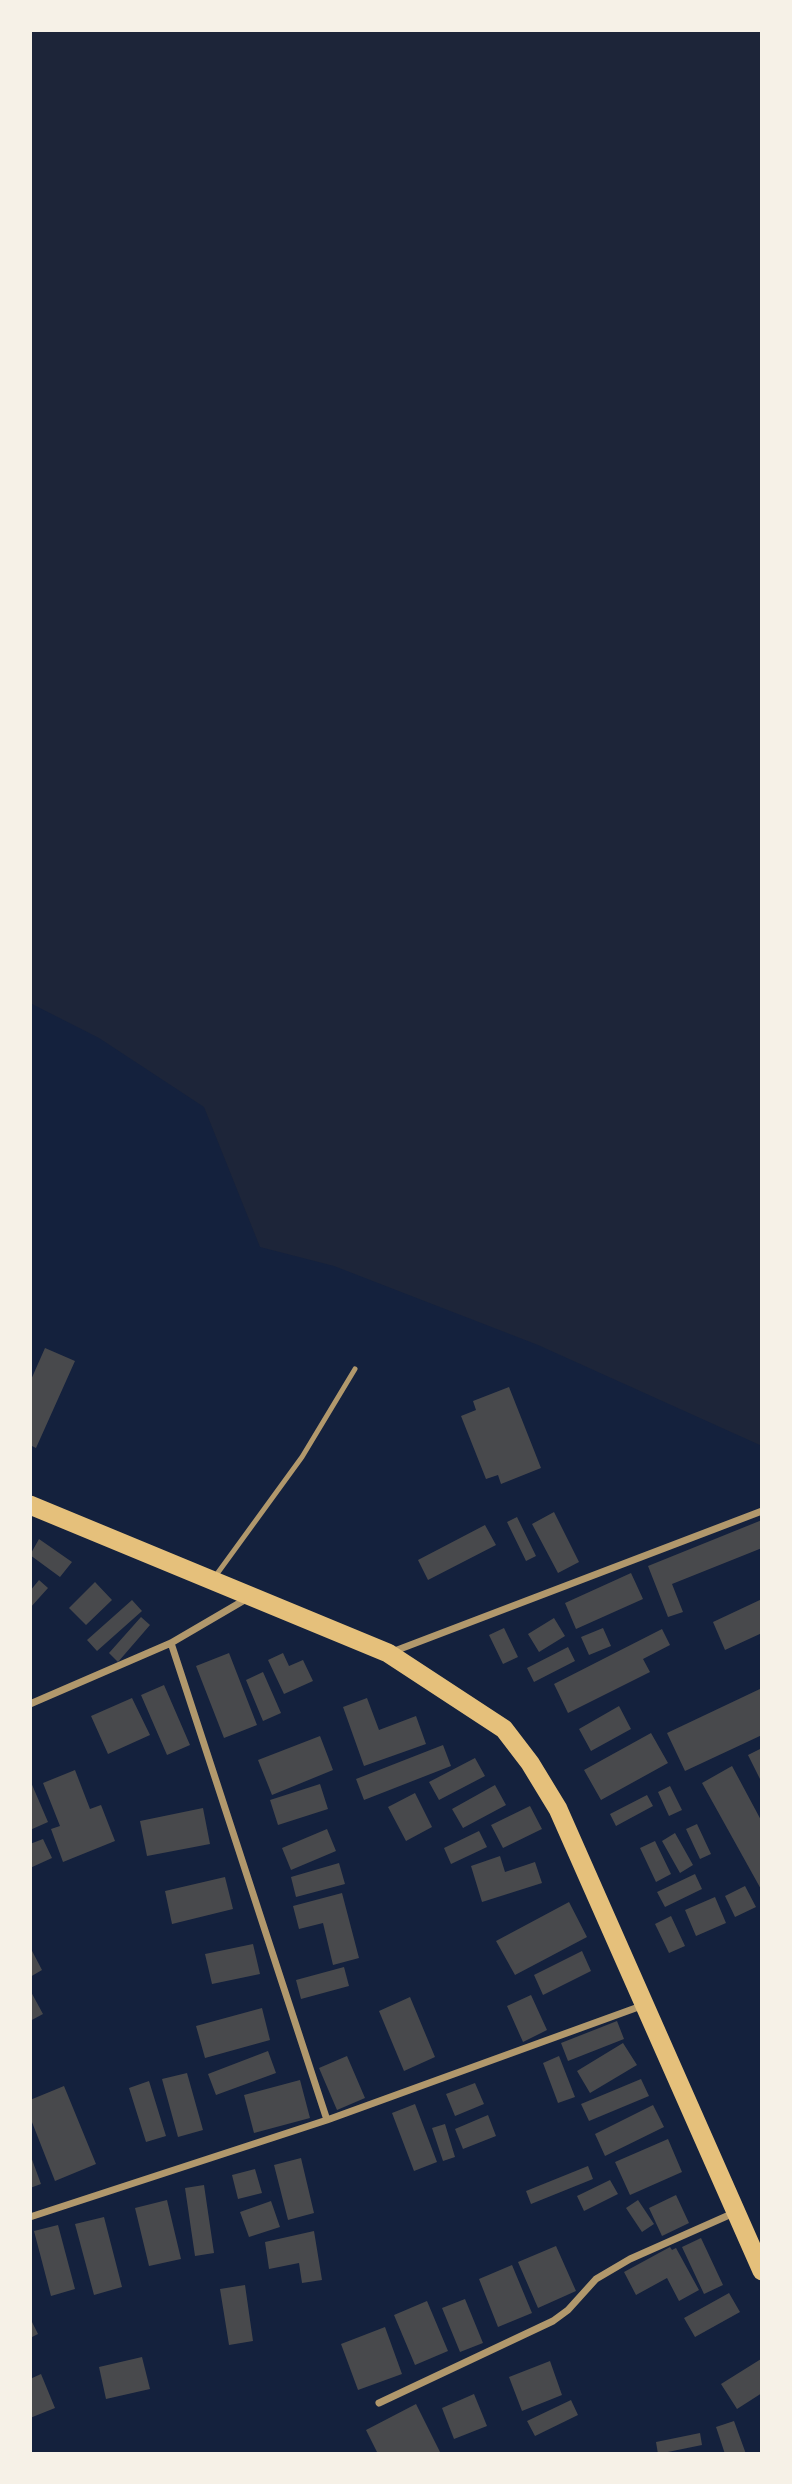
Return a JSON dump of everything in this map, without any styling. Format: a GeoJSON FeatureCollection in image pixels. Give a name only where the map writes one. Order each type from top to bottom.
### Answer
{"type":"FeatureCollection","features":[{"type":"Feature","properties":{"kind":"highway"},"geometry":{"type":"LineString","coordinates":[[30,1504],[388,1653],[504,1729],[530,1763],[558,1809],[762,2271]]}},
{"type":"Feature","properties":{"kind":"street"},"geometry":{"type":"LineString","coordinates":[[388,1653],[762,1511]]}},
{"type":"Feature","properties":{"kind":"street"},"geometry":{"type":"LineString","coordinates":[[30,1704],[171,1643],[251,1596]]}},
{"type":"Feature","properties":{"kind":"street"},"geometry":{"type":"LineString","coordinates":[[171,1643],[327,2120]]}},
{"type":"Feature","properties":{"kind":"street"},"geometry":{"type":"LineString","coordinates":[[30,2217],[327,2120],[645,2005]]}},
{"type":"Feature","properties":{"kind":"street"},"geometry":{"type":"LineString","coordinates":[[379,2403],[553,2321],[568,2310],[596,2279],[631,2259],[736,2212]]}},
{"type":"Feature","properties":{"kind":"lane"},"geometry":{"type":"LineString","coordinates":[[212,1580],[302,1458],[355,1369]]}},
{"type":"Feature","properties":{"kind":"shaded area"},"geometry":{"type":"Polygon","coordinates":[[[30,30],[762,30],[762,1446],[538,1345],[334,1266],[260,1247],[204,1107],[99,1038],[30,1003],[30,30]]]}},
{"type":"Feature","properties":{"kind":"building"},"geometry":{"type":"Polygon","coordinates":[[[45,1348],[75,1361],[36,1448],[30,1445],[30,1382],[45,1348]]]}},
{"type":"Feature","properties":{"kind":"building"},"geometry":{"type":"Polygon","coordinates":[[[509,1387],[541,1468],[501,1484],[498,1475],[486,1479],[461,1416],[476,1410],[473,1401],[509,1387]]]}},
{"type":"Feature","properties":{"kind":"building"},"geometry":{"type":"Polygon","coordinates":[[[554,1512],[579,1562],[558,1573],[532,1524],[554,1512]]]}},
{"type":"Feature","properties":{"kind":"building"},"geometry":{"type":"Polygon","coordinates":[[[517,1517],[536,1556],[526,1561],[507,1522],[517,1517]]]}},
{"type":"Feature","properties":{"kind":"building"},"geometry":{"type":"Polygon","coordinates":[[[762,1520],[762,1548],[672,1584],[683,1612],[668,1617],[648,1566],[762,1520]]]}},
{"type":"Feature","properties":{"kind":"building"},"geometry":{"type":"Polygon","coordinates":[[[485,1525],[496,1545],[428,1580],[418,1560],[485,1525]]]}},
{"type":"Feature","properties":{"kind":"building"},"geometry":{"type":"Polygon","coordinates":[[[39,1539],[72,1562],[60,1577],[30,1555],[39,1539]]]}},
{"type":"Feature","properties":{"kind":"building"},"geometry":{"type":"Polygon","coordinates":[[[631,1573],[643,1599],[576,1629],[565,1603],[631,1573]]]}},
{"type":"Feature","properties":{"kind":"building"},"geometry":{"type":"Polygon","coordinates":[[[39,1580],[48,1588],[30,1608],[30,1591],[39,1580]]]}},
{"type":"Feature","properties":{"kind":"building"},"geometry":{"type":"Polygon","coordinates":[[[95,1582],[112,1600],[86,1625],[69,1608],[95,1582]]]}},
{"type":"Feature","properties":{"kind":"building"},"geometry":{"type":"Polygon","coordinates":[[[762,1599],[762,1633],[725,1650],[713,1622],[762,1599]]]}},
{"type":"Feature","properties":{"kind":"building"},"geometry":{"type":"Polygon","coordinates":[[[132,1600],[142,1611],[97,1651],[87,1640],[132,1600]]]}},
{"type":"Feature","properties":{"kind":"building"},"geometry":{"type":"Polygon","coordinates":[[[141,1617],[150,1625],[118,1662],[109,1653],[141,1617]]]}},
{"type":"Feature","properties":{"kind":"building"},"geometry":{"type":"Polygon","coordinates":[[[554,1618],[565,1636],[539,1652],[528,1634],[554,1618]]]}},
{"type":"Feature","properties":{"kind":"building"},"geometry":{"type":"Polygon","coordinates":[[[504,1628],[518,1657],[503,1664],[489,1635],[504,1628]]]}},
{"type":"Feature","properties":{"kind":"building"},"geometry":{"type":"Polygon","coordinates":[[[603,1628],[611,1646],[589,1655],[581,1637],[603,1628]]]}},
{"type":"Feature","properties":{"kind":"building"},"geometry":{"type":"Polygon","coordinates":[[[662,1629],[670,1645],[643,1659],[650,1672],[568,1713],[554,1684],[662,1629]]]}},
{"type":"Feature","properties":{"kind":"building"},"geometry":{"type":"Polygon","coordinates":[[[568,1647],[575,1661],[534,1682],[527,1668],[568,1647]]]}},
{"type":"Feature","properties":{"kind":"building"},"geometry":{"type":"Polygon","coordinates":[[[229,1653],[257,1725],[224,1738],[196,1666],[229,1653]]]}},
{"type":"Feature","properties":{"kind":"building"},"geometry":{"type":"Polygon","coordinates":[[[283,1653],[289,1666],[303,1660],[313,1681],[284,1694],[268,1660],[283,1653]]]}},
{"type":"Feature","properties":{"kind":"building"},"geometry":{"type":"Polygon","coordinates":[[[263,1672],[281,1713],[263,1721],[246,1680],[263,1672]]]}},
{"type":"Feature","properties":{"kind":"building"},"geometry":{"type":"Polygon","coordinates":[[[164,1685],[190,1745],[167,1755],[141,1695],[164,1685]]]}},
{"type":"Feature","properties":{"kind":"building"},"geometry":{"type":"Polygon","coordinates":[[[762,1688],[762,1735],[685,1771],[667,1733],[762,1688]]]}},
{"type":"Feature","properties":{"kind":"building"},"geometry":{"type":"Polygon","coordinates":[[[132,1698],[150,1735],[108,1754],[91,1716],[132,1698]]]}},
{"type":"Feature","properties":{"kind":"building"},"geometry":{"type":"Polygon","coordinates":[[[367,1698],[379,1730],[416,1716],[426,1744],[364,1766],[343,1707],[367,1698]]]}},
{"type":"Feature","properties":{"kind":"building"},"geometry":{"type":"Polygon","coordinates":[[[619,1706],[631,1729],[591,1751],[579,1729],[619,1706]]]}},
{"type":"Feature","properties":{"kind":"building"},"geometry":{"type":"Polygon","coordinates":[[[651,1733],[668,1763],[601,1800],[584,1770],[651,1733]]]}},
{"type":"Feature","properties":{"kind":"building"},"geometry":{"type":"Polygon","coordinates":[[[320,1736],[333,1770],[272,1795],[258,1760],[320,1736]]]}},
{"type":"Feature","properties":{"kind":"building"},"geometry":{"type":"Polygon","coordinates":[[[443,1745],[451,1766],[364,1800],[356,1779],[443,1745]]]}},
{"type":"Feature","properties":{"kind":"building"},"geometry":{"type":"Polygon","coordinates":[[[762,1748],[762,1783],[748,1755],[762,1748]]]}},
{"type":"Feature","properties":{"kind":"building"},"geometry":{"type":"Polygon","coordinates":[[[475,1758],[485,1776],[439,1800],[429,1782],[475,1758]]]}},
{"type":"Feature","properties":{"kind":"building"},"geometry":{"type":"Polygon","coordinates":[[[732,1766],[762,1822],[762,1891],[702,1783],[732,1766]]]}},
{"type":"Feature","properties":{"kind":"building"},"geometry":{"type":"Polygon","coordinates":[[[75,1770],[90,1809],[101,1805],[115,1841],[63,1862],[51,1829],[60,1826],[43,1783],[75,1770]]]}},
{"type":"Feature","properties":{"kind":"building"},"geometry":{"type":"Polygon","coordinates":[[[30,1780],[48,1822],[30,1830],[30,1780]]]}},
{"type":"Feature","properties":{"kind":"building"},"geometry":{"type":"Polygon","coordinates":[[[320,1784],[328,1809],[278,1825],[270,1800],[320,1784]]]}},
{"type":"Feature","properties":{"kind":"building"},"geometry":{"type":"Polygon","coordinates":[[[495,1785],[506,1805],[463,1828],[452,1809],[495,1785]]]}},
{"type":"Feature","properties":{"kind":"building"},"geometry":{"type":"Polygon","coordinates":[[[670,1786],[682,1810],[669,1816],[658,1792],[670,1786]]]}},
{"type":"Feature","properties":{"kind":"building"},"geometry":{"type":"Polygon","coordinates":[[[415,1793],[432,1827],[406,1841],[388,1807],[415,1793]]]}},
{"type":"Feature","properties":{"kind":"building"},"geometry":{"type":"Polygon","coordinates":[[[647,1795],[653,1806],[616,1826],[610,1814],[647,1795]]]}},
{"type":"Feature","properties":{"kind":"building"},"geometry":{"type":"Polygon","coordinates":[[[530,1806],[542,1829],[503,1848],[491,1825],[530,1806]]]}},
{"type":"Feature","properties":{"kind":"building"},"geometry":{"type":"Polygon","coordinates":[[[203,1808],[210,1844],[147,1856],[140,1821],[203,1808]]]}},
{"type":"Feature","properties":{"kind":"building"},"geometry":{"type":"Polygon","coordinates":[[[697,1824],[711,1854],[700,1859],[686,1829],[697,1824]]]}},
{"type":"Feature","properties":{"kind":"building"},"geometry":{"type":"Polygon","coordinates":[[[327,1829],[336,1851],[291,1870],[282,1848],[327,1829]]]}},
{"type":"Feature","properties":{"kind":"building"},"geometry":{"type":"Polygon","coordinates":[[[479,1831],[487,1847],[451,1864],[444,1848],[479,1831]]]}},
{"type":"Feature","properties":{"kind":"building"},"geometry":{"type":"Polygon","coordinates":[[[675,1833],[693,1865],[680,1873],[662,1841],[675,1833]]]}},
{"type":"Feature","properties":{"kind":"building"},"geometry":{"type":"Polygon","coordinates":[[[43,1839],[52,1858],[30,1868],[30,1844],[43,1839]]]}},
{"type":"Feature","properties":{"kind":"building"},"geometry":{"type":"Polygon","coordinates":[[[655,1841],[671,1874],[656,1882],[640,1848],[655,1841]]]}},
{"type":"Feature","properties":{"kind":"building"},"geometry":{"type":"Polygon","coordinates":[[[500,1856],[505,1872],[535,1862],[542,1883],[482,1902],[471,1866],[500,1856]]]}},
{"type":"Feature","properties":{"kind":"building"},"geometry":{"type":"Polygon","coordinates":[[[339,1863],[345,1884],[296,1897],[291,1877],[339,1863]]]}},
{"type":"Feature","properties":{"kind":"building"},"geometry":{"type":"Polygon","coordinates":[[[695,1874],[702,1889],[665,1907],[657,1892],[695,1874]]]}},
{"type":"Feature","properties":{"kind":"building"},"geometry":{"type":"Polygon","coordinates":[[[225,1877],[233,1909],[172,1924],[165,1891],[225,1877]]]}},
{"type":"Feature","properties":{"kind":"building"},"geometry":{"type":"Polygon","coordinates":[[[745,1886],[756,1907],[735,1917],[725,1896],[745,1886]]]}},
{"type":"Feature","properties":{"kind":"building"},"geometry":{"type":"Polygon","coordinates":[[[342,1893],[359,1958],[333,1965],[323,1923],[299,1929],[293,1906],[342,1893]]]}},
{"type":"Feature","properties":{"kind":"building"},"geometry":{"type":"Polygon","coordinates":[[[715,1897],[726,1923],[696,1936],[685,1910],[715,1897]]]}},
{"type":"Feature","properties":{"kind":"building"},"geometry":{"type":"Polygon","coordinates":[[[569,1902],[587,1937],[515,1975],[496,1941],[569,1902]]]}},
{"type":"Feature","properties":{"kind":"building"},"geometry":{"type":"Polygon","coordinates":[[[671,1916],[685,1946],[669,1953],[655,1924],[671,1916]]]}},
{"type":"Feature","properties":{"kind":"building"},"geometry":{"type":"Polygon","coordinates":[[[253,1944],[260,1974],[212,1984],[205,1954],[253,1944]]]}},
{"type":"Feature","properties":{"kind":"building"},"geometry":{"type":"Polygon","coordinates":[[[30,1947],[42,1970],[30,1977],[30,1947]]]}},
{"type":"Feature","properties":{"kind":"building"},"geometry":{"type":"Polygon","coordinates":[[[582,1951],[591,1971],[543,1995],[534,1975],[582,1951]]]}},
{"type":"Feature","properties":{"kind":"building"},"geometry":{"type":"Polygon","coordinates":[[[344,1967],[349,1986],[301,1999],[296,1980],[344,1967]]]}},
{"type":"Feature","properties":{"kind":"building"},"geometry":{"type":"Polygon","coordinates":[[[30,1990],[43,2014],[30,2021],[30,1990]]]}},
{"type":"Feature","properties":{"kind":"building"},"geometry":{"type":"Polygon","coordinates":[[[531,1995],[547,2030],[523,2042],[507,2006],[531,1995]]]}},
{"type":"Feature","properties":{"kind":"building"},"geometry":{"type":"Polygon","coordinates":[[[410,1997],[435,2057],[404,2071],[379,2011],[410,1997]]]}},
{"type":"Feature","properties":{"kind":"building"},"geometry":{"type":"Polygon","coordinates":[[[262,2008],[270,2040],[205,2058],[196,2026],[262,2008]]]}},
{"type":"Feature","properties":{"kind":"building"},"geometry":{"type":"Polygon","coordinates":[[[617,2021],[624,2039],[568,2061],[561,2043],[617,2021]]]}},
{"type":"Feature","properties":{"kind":"building"},"geometry":{"type":"Polygon","coordinates":[[[623,2043],[637,2065],[590,2093],[577,2071],[623,2043]]]}},
{"type":"Feature","properties":{"kind":"building"},"geometry":{"type":"Polygon","coordinates":[[[268,2051],[276,2073],[216,2095],[208,2074],[268,2051]]]}},
{"type":"Feature","properties":{"kind":"building"},"geometry":{"type":"Polygon","coordinates":[[[347,2056],[365,2098],[337,2110],[319,2068],[347,2056]]]}},
{"type":"Feature","properties":{"kind":"building"},"geometry":{"type":"Polygon","coordinates":[[[559,2056],[575,2097],[558,2103],[543,2063],[559,2056]]]}},
{"type":"Feature","properties":{"kind":"building"},"geometry":{"type":"Polygon","coordinates":[[[187,2073],[203,2130],[178,2137],[162,2079],[187,2073]]]}},
{"type":"Feature","properties":{"kind":"building"},"geometry":{"type":"Polygon","coordinates":[[[641,2079],[649,2096],[589,2121],[581,2104],[641,2079]]]}},
{"type":"Feature","properties":{"kind":"building"},"geometry":{"type":"Polygon","coordinates":[[[300,2080],[310,2118],[254,2133],[244,2095],[300,2080]]]}},
{"type":"Feature","properties":{"kind":"building"},"geometry":{"type":"Polygon","coordinates":[[[149,2081],[166,2136],[146,2142],[129,2088],[149,2081]]]}},
{"type":"Feature","properties":{"kind":"building"},"geometry":{"type":"Polygon","coordinates":[[[475,2083],[484,2104],[455,2116],[446,2094],[475,2083]]]}},
{"type":"Feature","properties":{"kind":"building"},"geometry":{"type":"Polygon","coordinates":[[[64,2086],[96,2164],[55,2181],[30,2117],[30,2100],[64,2086]]]}},
{"type":"Feature","properties":{"kind":"building"},"geometry":{"type":"Polygon","coordinates":[[[415,2104],[437,2162],[414,2171],[392,2113],[415,2104]]]}},
{"type":"Feature","properties":{"kind":"building"},"geometry":{"type":"Polygon","coordinates":[[[653,2105],[664,2127],[605,2156],[595,2134],[653,2105]]]}},
{"type":"Feature","properties":{"kind":"building"},"geometry":{"type":"Polygon","coordinates":[[[488,2115],[496,2136],[463,2149],[455,2129],[488,2115]]]}},
{"type":"Feature","properties":{"kind":"building"},"geometry":{"type":"Polygon","coordinates":[[[445,2124],[455,2157],[443,2161],[432,2128],[445,2124]]]}},
{"type":"Feature","properties":{"kind":"building"},"geometry":{"type":"Polygon","coordinates":[[[668,2139],[682,2172],[630,2195],[615,2162],[668,2139]]]}},
{"type":"Feature","properties":{"kind":"building"},"geometry":{"type":"Polygon","coordinates":[[[30,2154],[41,2184],[30,2188],[30,2154]]]}},
{"type":"Feature","properties":{"kind":"building"},"geometry":{"type":"Polygon","coordinates":[[[301,2158],[314,2213],[288,2220],[274,2165],[301,2158]]]}},
{"type":"Feature","properties":{"kind":"building"},"geometry":{"type":"Polygon","coordinates":[[[588,2166],[593,2179],[531,2204],[526,2191],[588,2166]]]}},
{"type":"Feature","properties":{"kind":"building"},"geometry":{"type":"Polygon","coordinates":[[[255,2169],[262,2193],[238,2199],[232,2175],[255,2169]]]}},
{"type":"Feature","properties":{"kind":"building"},"geometry":{"type":"Polygon","coordinates":[[[610,2180],[618,2194],[584,2211],[577,2196],[610,2180]]]}},
{"type":"Feature","properties":{"kind":"building"},"geometry":{"type":"Polygon","coordinates":[[[204,2185],[214,2253],[195,2256],[185,2188],[204,2185]]]}},
{"type":"Feature","properties":{"kind":"building"},"geometry":{"type":"Polygon","coordinates":[[[676,2195],[689,2223],[662,2236],[649,2208],[676,2195]]]}},
{"type":"Feature","properties":{"kind":"building"},"geometry":{"type":"Polygon","coordinates":[[[167,2200],[181,2259],[149,2266],[135,2208],[167,2200]]]}},
{"type":"Feature","properties":{"kind":"building"},"geometry":{"type":"Polygon","coordinates":[[[638,2200],[654,2224],[642,2232],[626,2208],[638,2200]]]}},
{"type":"Feature","properties":{"kind":"building"},"geometry":{"type":"Polygon","coordinates":[[[271,2201],[280,2227],[249,2237],[240,2212],[271,2201]]]}},
{"type":"Feature","properties":{"kind":"building"},"geometry":{"type":"Polygon","coordinates":[[[104,2217],[122,2287],[94,2295],[75,2224],[104,2217]]]}},
{"type":"Feature","properties":{"kind":"building"},"geometry":{"type":"Polygon","coordinates":[[[58,2225],[75,2289],[51,2296],[34,2231],[58,2225]]]}},
{"type":"Feature","properties":{"kind":"building"},"geometry":{"type":"Polygon","coordinates":[[[314,2231],[322,2280],[302,2283],[299,2263],[269,2269],[265,2242],[314,2231]]]}},
{"type":"Feature","properties":{"kind":"building"},"geometry":{"type":"Polygon","coordinates":[[[701,2238],[723,2285],[704,2294],[682,2247],[701,2238]]]}},
{"type":"Feature","properties":{"kind":"building"},"geometry":{"type":"Polygon","coordinates":[[[556,2246],[576,2291],[538,2308],[518,2262],[556,2246]]]}},
{"type":"Feature","properties":{"kind":"building"},"geometry":{"type":"Polygon","coordinates":[[[670,2247],[672,2250],[676,2248],[699,2290],[679,2301],[667,2278],[636,2295],[624,2272],[670,2247]]]}},
{"type":"Feature","properties":{"kind":"building"},"geometry":{"type":"Polygon","coordinates":[[[512,2265],[532,2313],[498,2327],[479,2279],[512,2265]]]}},
{"type":"Feature","properties":{"kind":"building"},"geometry":{"type":"Polygon","coordinates":[[[245,2285],[253,2341],[229,2345],[220,2289],[245,2285]]]}},
{"type":"Feature","properties":{"kind":"building"},"geometry":{"type":"Polygon","coordinates":[[[729,2293],[740,2312],[695,2337],[684,2318],[729,2293]]]}},
{"type":"Feature","properties":{"kind":"building"},"geometry":{"type":"Polygon","coordinates":[[[465,2299],[483,2343],[460,2352],[442,2308],[465,2299]]]}},
{"type":"Feature","properties":{"kind":"building"},"geometry":{"type":"Polygon","coordinates":[[[427,2301],[448,2351],[415,2365],[394,2315],[427,2301]]]}},
{"type":"Feature","properties":{"kind":"building"},"geometry":{"type":"Polygon","coordinates":[[[30,2318],[38,2334],[30,2338],[30,2318]]]}},
{"type":"Feature","properties":{"kind":"building"},"geometry":{"type":"Polygon","coordinates":[[[385,2327],[402,2374],[358,2390],[341,2344],[385,2327]]]}},
{"type":"Feature","properties":{"kind":"building"},"geometry":{"type":"Polygon","coordinates":[[[142,2357],[150,2389],[106,2399],[99,2367],[142,2357]]]}},
{"type":"Feature","properties":{"kind":"building"},"geometry":{"type":"Polygon","coordinates":[[[761,2359],[762,2393],[737,2409],[721,2384],[761,2359]]]}},
{"type":"Feature","properties":{"kind":"building"},"geometry":{"type":"Polygon","coordinates":[[[550,2361],[562,2395],[522,2411],[509,2377],[550,2361]]]}},
{"type":"Feature","properties":{"kind":"building"},"geometry":{"type":"Polygon","coordinates":[[[41,2374],[55,2408],[30,2418],[30,2379],[41,2374]]]}},
{"type":"Feature","properties":{"kind":"building"},"geometry":{"type":"Polygon","coordinates":[[[474,2394],[487,2426],[454,2439],[442,2408],[474,2394]]]}},
{"type":"Feature","properties":{"kind":"building"},"geometry":{"type":"Polygon","coordinates":[[[571,2400],[578,2415],[535,2436],[527,2421],[571,2400]]]}},
{"type":"Feature","properties":{"kind":"building"},"geometry":{"type":"Polygon","coordinates":[[[416,2404],[440,2452],[378,2454],[366,2430],[416,2404]]]}},
{"type":"Feature","properties":{"kind":"building"},"geometry":{"type":"Polygon","coordinates":[[[734,2421],[746,2454],[725,2454],[716,2427],[734,2421]]]}},
{"type":"Feature","properties":{"kind":"building"},"geometry":{"type":"Polygon","coordinates":[[[700,2433],[702,2445],[658,2454],[656,2442],[700,2433]]]}}]}
